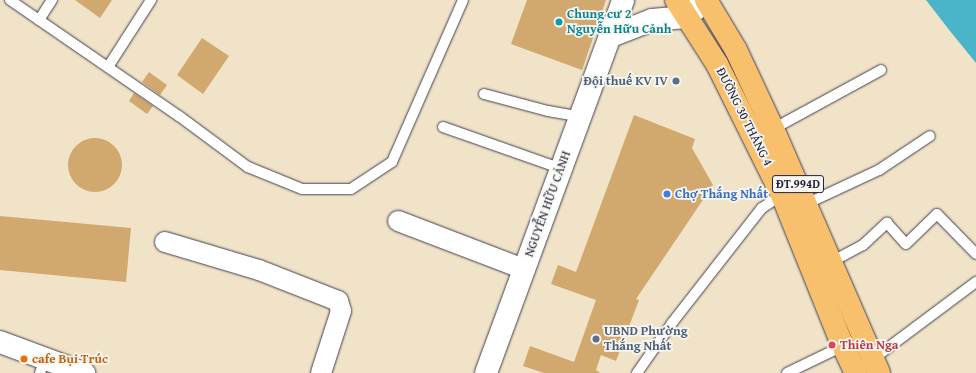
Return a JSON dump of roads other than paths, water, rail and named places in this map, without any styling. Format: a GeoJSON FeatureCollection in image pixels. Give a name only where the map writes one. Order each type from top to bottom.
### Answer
{"type":"FeatureCollection","features":[{"type":"Feature","properties":{"kind":"main road","name":"ĐƯỜNG 30 THÁNG 4"},"geometry":{"type":"LineString","coordinates":[[706,0],[736,50],[806,204],[876,366]]}},
{"type":"Feature","properties":{"kind":"main road","name":"ĐƯỜNG 30 THÁNG 4"},"geometry":{"type":"LineString","coordinates":[[681,8],[717,64],[782,195],[842,346],[856,373]]}},
{"type":"Feature","properties":{"kind":"street","name":"NGUYỄN HỮU CẢNH"},"geometry":{"type":"LineString","coordinates":[[486,373],[623,0]]}},
{"type":"Feature","properties":{"kind":"street"},"geometry":{"type":"LineString","coordinates":[[611,36],[681,8],[706,0]]}},
{"type":"Feature","properties":{"kind":"street"},"geometry":{"type":"LineString","coordinates":[[398,221],[524,269]]}},
{"type":"Feature","properties":{"kind":"street"},"geometry":{"type":"LineString","coordinates":[[165,242],[259,270],[338,300],[341,311],[321,373]]}},
{"type":"Feature","properties":{"kind":"street"},"geometry":{"type":"LineString","coordinates":[[0,342],[42,366],[84,373]]}},
{"type":"Feature","properties":{"kind":"lane"},"geometry":{"type":"LineString","coordinates":[[10,0],[108,67],[248,167],[302,189],[351,189],[392,162],[463,0]]}},
{"type":"Feature","properties":{"kind":"lane"},"geometry":{"type":"LineString","coordinates":[[39,20],[52,0]]}},
{"type":"Feature","properties":{"kind":"lane"},"geometry":{"type":"LineString","coordinates":[[108,67],[151,0]]}},
{"type":"Feature","properties":{"kind":"lane"},"geometry":{"type":"LineString","coordinates":[[772,129],[881,70]]}},
{"type":"Feature","properties":{"kind":"lane"},"geometry":{"type":"LineString","coordinates":[[484,94],[548,111],[581,117]]}},
{"type":"Feature","properties":{"kind":"lane"},"geometry":{"type":"LineString","coordinates":[[443,127],[562,169]]}},
{"type":"Feature","properties":{"kind":"lane"},"geometry":{"type":"LineString","coordinates":[[806,204],[879,170],[930,136]]}},
{"type":"Feature","properties":{"kind":"lane"},"geometry":{"type":"LineString","coordinates":[[637,373],[672,323],[753,218],[762,208],[782,195]]}},
{"type":"Feature","properties":{"kind":"lane"},"geometry":{"type":"LineString","coordinates":[[831,262],[863,245],[887,223],[906,244],[936,214],[976,254]]}},
{"type":"Feature","properties":{"kind":"lane"},"geometry":{"type":"LineString","coordinates":[[876,366],[976,282]]}},
{"type":"Feature","properties":{"kind":"lane"},"geometry":{"type":"LineString","coordinates":[[787,373],[842,346]]}},
{"type":"Feature","properties":{"kind":"water"},"geometry":{"type":"Polygon","coordinates":[[[926,0],[976,0],[976,63],[950,31],[926,0]]]}},
{"type":"Feature","properties":{"kind":"place","name":"Chung cư 2 Nguyễn Hữu Cảnh"},"geometry":{"type":"Point","coordinates":[559,22]}},
{"type":"Feature","properties":{"kind":"place","name":"Đội thuế KV IV"},"geometry":{"type":"Point","coordinates":[676,81]}},
{"type":"Feature","properties":{"kind":"place","name":"Chợ Thắng Nhất"},"geometry":{"type":"Point","coordinates":[667,194]}},
{"type":"Feature","properties":{"kind":"place","name":"UBND Phường Thắng Nhất"},"geometry":{"type":"Point","coordinates":[596,339]}},
{"type":"Feature","properties":{"kind":"place","name":"Thiên Nga"},"geometry":{"type":"Point","coordinates":[832,345]}},
{"type":"Feature","properties":{"kind":"place","name":"cafe Bụi Trúc"},"geometry":{"type":"Point","coordinates":[24,359]}}]}
